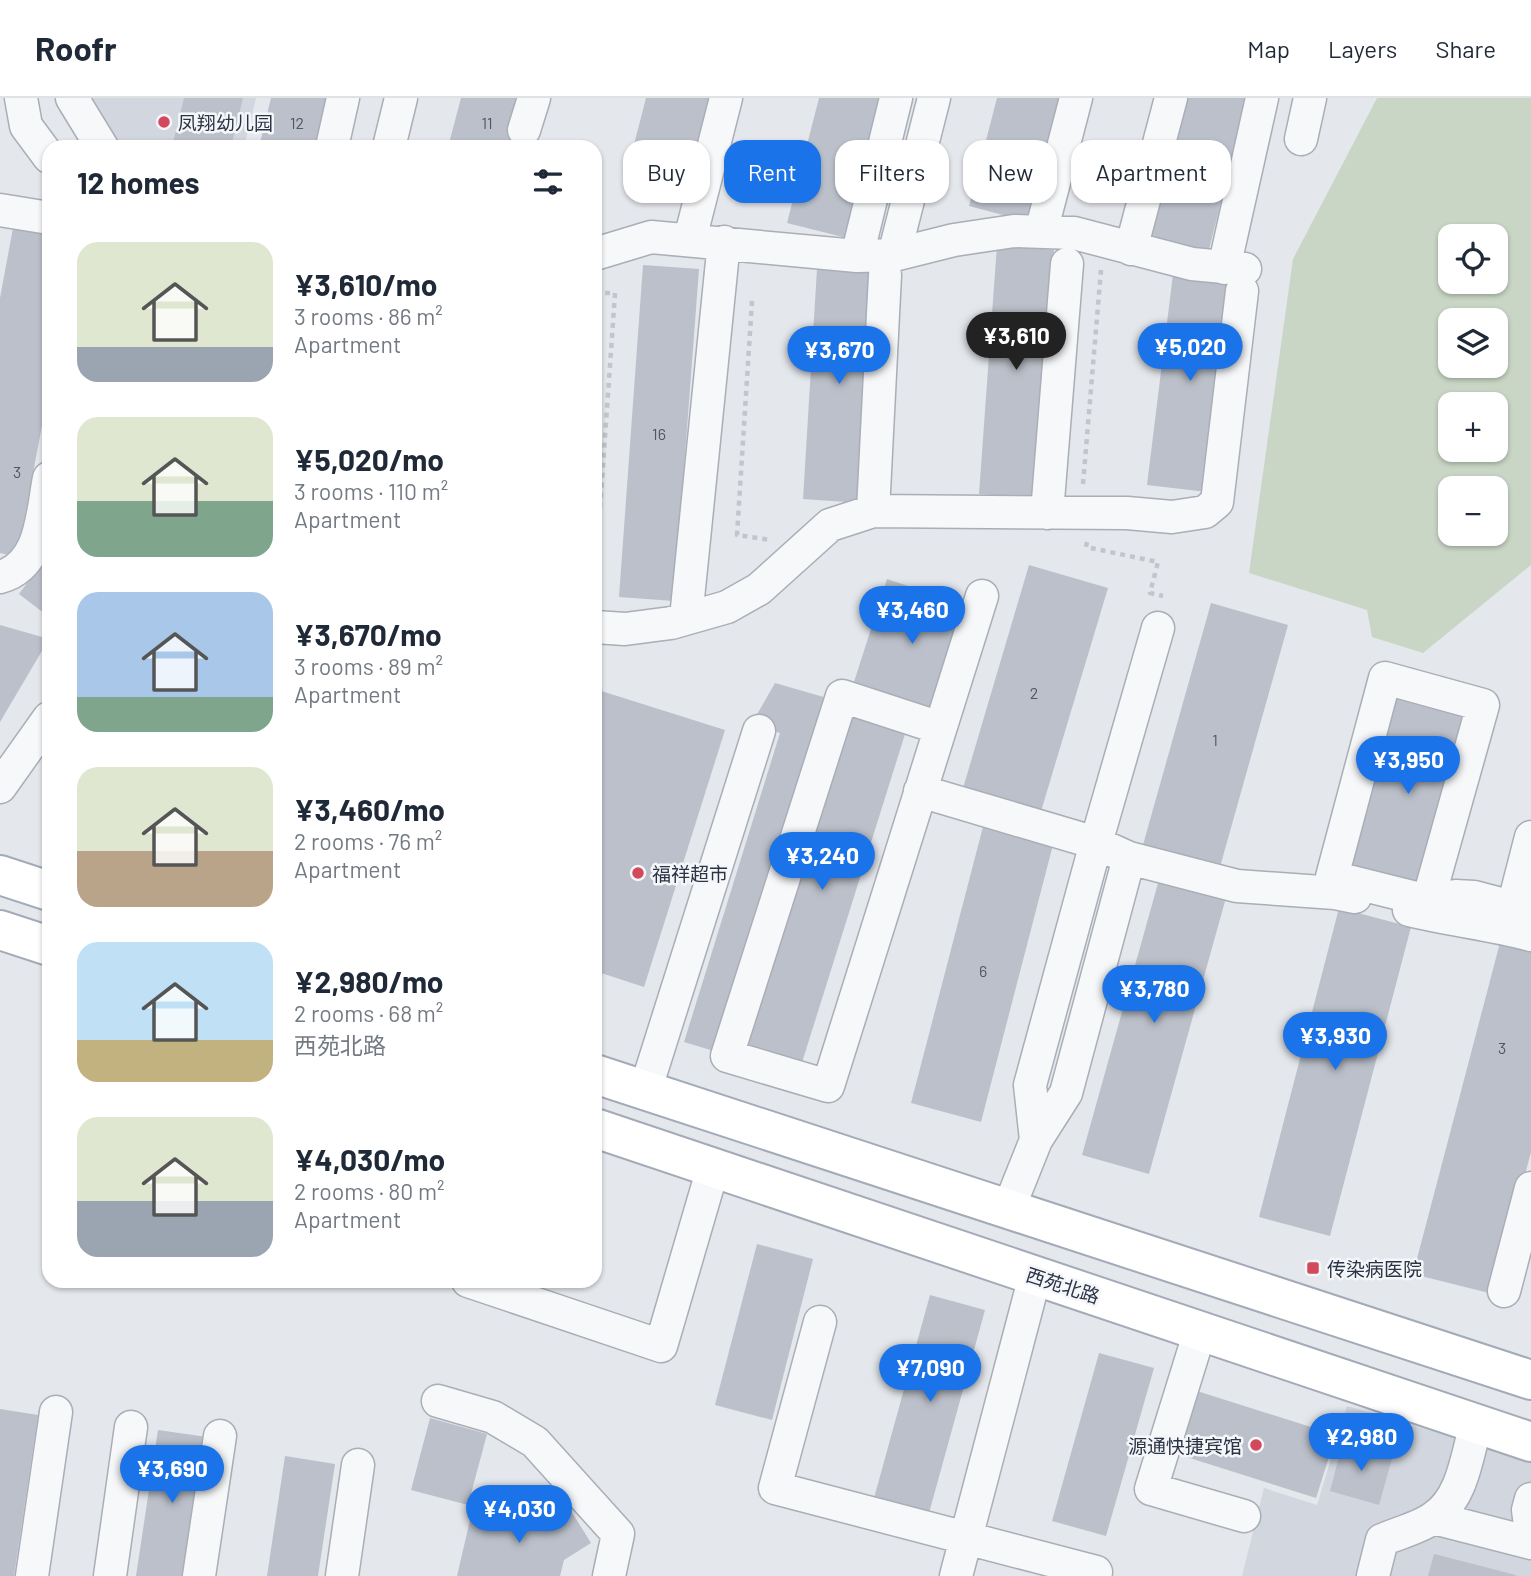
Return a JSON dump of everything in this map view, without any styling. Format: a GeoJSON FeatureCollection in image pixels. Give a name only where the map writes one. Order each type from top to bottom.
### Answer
{"type":"FeatureCollection","features":[{"type":"Feature","properties":{"kind":"main road"},"geometry":{"type":"LineString","coordinates":[[0,875],[42,889]]}},
{"type":"Feature","properties":{"kind":"main road"},"geometry":{"type":"LineString","coordinates":[[0,930],[42,944]]}},
{"type":"Feature","properties":{"kind":"main road"},"geometry":{"type":"LineString","coordinates":[[602,1076],[1531,1380]]}},
{"type":"Feature","properties":{"kind":"main road","name":"西苑北路"},"geometry":{"type":"LineString","coordinates":[[602,1130],[1531,1442]]}},
{"type":"Feature","properties":{"kind":"street"},"geometry":{"type":"LineString","coordinates":[[21,98],[26,125],[42,147]]}},
{"type":"Feature","properties":{"kind":"street"},"geometry":{"type":"LineString","coordinates":[[72,98],[98,140]]}},
{"type":"Feature","properties":{"kind":"street"},"geometry":{"type":"LineString","coordinates":[[334,140],[343,98]]}},
{"type":"Feature","properties":{"kind":"street"},"geometry":{"type":"LineString","coordinates":[[391,140],[401,98]]}},
{"type":"Feature","properties":{"kind":"street"},"geometry":{"type":"LineString","coordinates":[[524,130],[534,98]]}},
{"type":"Feature","properties":{"kind":"street"},"geometry":{"type":"LineString","coordinates":[[690,239],[726,98]]}},
{"type":"Feature","properties":{"kind":"street"},"geometry":{"type":"LineString","coordinates":[[857,256],[896,98]]}},
{"type":"Feature","properties":{"kind":"street"},"geometry":{"type":"LineString","coordinates":[[873,512],[889,265],[934,98]]}},
{"type":"Feature","properties":{"kind":"street"},"geometry":{"type":"LineString","coordinates":[[1041,232],[1076,98]]}},
{"type":"Feature","properties":{"kind":"street"},"geometry":{"type":"LineString","coordinates":[[1131,249],[1171,98]]}},
{"type":"Feature","properties":{"kind":"street"},"geometry":{"type":"LineString","coordinates":[[602,627],[625,629],[686,618],[727,607],[759,589],[830,525],[873,512],[1127,513],[1172,517],[1205,512],[1217,502],[1237,276],[1262,98]]}},
{"type":"Feature","properties":{"kind":"street"},"geometry":{"type":"LineString","coordinates":[[1301,139],[1310,98]]}},
{"type":"Feature","properties":{"kind":"street"},"geometry":{"type":"LineString","coordinates":[[0,210],[42,217]]}},
{"type":"Feature","properties":{"kind":"street"},"geometry":{"type":"LineString","coordinates":[[602,252],[651,237],[857,256],[889,265],[954,240],[1014,231],[1074,233],[1237,276]]}},
{"type":"Feature","properties":{"kind":"street"},"geometry":{"type":"LineString","coordinates":[[686,618],[724,243]]}},
{"type":"Feature","properties":{"kind":"street"},"geometry":{"type":"LineString","coordinates":[[1048,513],[1067,264]]}},
{"type":"Feature","properties":{"kind":"street"},"geometry":{"type":"LineString","coordinates":[[0,577],[12,574],[27,561],[42,533]]}},
{"type":"Feature","properties":{"kind":"street"},"geometry":{"type":"LineString","coordinates":[[940,728],[842,696],[727,1056],[828,1086],[982,596]]}},
{"type":"Feature","properties":{"kind":"street"},"geometry":{"type":"LineString","coordinates":[[1036,1140],[1030,1084],[1158,628]]}},
{"type":"Feature","properties":{"kind":"street"},"geometry":{"type":"LineString","coordinates":[[1429,901],[1483,705],[1385,678],[1332,877],[1429,901],[1474,897],[1522,910],[1531,837]]}},
{"type":"Feature","properties":{"kind":"street"},"geometry":{"type":"LineString","coordinates":[[0,788],[42,728]]}},
{"type":"Feature","properties":{"kind":"street"},"geometry":{"type":"LineString","coordinates":[[645,1091],[759,731]]}},
{"type":"Feature","properties":{"kind":"street"},"geometry":{"type":"LineString","coordinates":[[920,791],[1096,843],[1129,859],[1237,886],[1335,892],[1448,919],[1492,924],[1531,935]]}},
{"type":"Feature","properties":{"kind":"street"},"geometry":{"type":"LineString","coordinates":[[1008,1210],[1036,1140],[1066,1093],[1129,859]]}},
{"type":"Feature","properties":{"kind":"street"},"geometry":{"type":"LineString","coordinates":[[489,1288],[661,1346],[713,1168]]}},
{"type":"Feature","properties":{"kind":"street"},"geometry":{"type":"LineString","coordinates":[[1504,1291],[1531,1188]]}},
{"type":"Feature","properties":{"kind":"street"},"geometry":{"type":"LineString","coordinates":[[956,1576],[1035,1276]]}},
{"type":"Feature","properties":{"kind":"street"},"geometry":{"type":"LineString","coordinates":[[820,1322],[775,1488],[1096,1572]]}},
{"type":"Feature","properties":{"kind":"street"},"geometry":{"type":"LineString","coordinates":[[1200,1331],[1151,1489],[1244,1516]]}},
{"type":"Feature","properties":{"kind":"street"},"geometry":{"type":"LineString","coordinates":[[438,1401],[493,1418],[535,1442],[618,1534],[609,1576]]}},
{"type":"Feature","properties":{"kind":"street"},"geometry":{"type":"LineString","coordinates":[[32,1576],[56,1412]]}},
{"type":"Feature","properties":{"kind":"street"},"geometry":{"type":"LineString","coordinates":[[1373,1576],[1382,1540],[1434,1518],[1458,1489],[1476,1424]]}},
{"type":"Feature","properties":{"kind":"street"},"geometry":{"type":"LineString","coordinates":[[110,1576],[131,1427]]}},
{"type":"Feature","properties":{"kind":"street"},"geometry":{"type":"LineString","coordinates":[[199,1576],[220,1436]]}},
{"type":"Feature","properties":{"kind":"street"},"geometry":{"type":"LineString","coordinates":[[342,1576],[359,1465]]}},
{"type":"Feature","properties":{"kind":"street"},"geometry":{"type":"LineString","coordinates":[[1531,1499],[1528,1510],[1531,1532]]}},
{"type":"Feature","properties":{"kind":"street"},"geometry":{"type":"LineString","coordinates":[[1434,1518],[1531,1543]]}},
{"type":"Feature","properties":{"kind":"path"},"geometry":{"type":"LineString","coordinates":[[755,247],[737,535],[768,538]]}},
{"type":"Feature","properties":{"kind":"path"},"geometry":{"type":"LineString","coordinates":[[602,293],[615,293],[602,481]]}},
{"type":"Feature","properties":{"kind":"path"},"geometry":{"type":"LineString","coordinates":[[1084,482],[1099,295]]}},
{"type":"Feature","properties":{"kind":"path"},"geometry":{"type":"LineString","coordinates":[[1094,513],[1086,547],[1158,562],[1150,593],[1166,597],[1158,628]]}},
{"type":"Feature","properties":{"kind":"shaded area","name":"凤翔幼儿园"},"geometry":{"type":"Polygon","coordinates":[[[63,98],[256,98],[246,140],[89,140],[63,98]]]}},
{"type":"Feature","properties":{"kind":"shaded area"},"geometry":{"type":"Polygon","coordinates":[[[1347,1406],[1531,1460],[1531,1576],[1242,1576],[1264,1488],[1317,1505],[1347,1406]]]}},
{"type":"Feature","properties":{"kind":"green space"},"geometry":{"type":"Polygon","coordinates":[[[1377,98],[1531,98],[1531,565],[1423,653],[1372,637],[1367,610],[1249,573],[1293,259],[1377,98]]]}},
{"type":"Feature","properties":{"kind":"building"},"geometry":{"type":"Polygon","coordinates":[[[184,98],[243,98],[233,140],[174,140],[184,98]]]}},
{"type":"Feature","properties":{"kind":"building"},"geometry":{"type":"Polygon","coordinates":[[[271,98],[334,98],[325,140],[261,140],[271,98]]]}},
{"type":"Feature","properties":{"kind":"building"},"geometry":{"type":"Polygon","coordinates":[[[461,98],[525,98],[514,140],[450,140],[461,98]]]}},
{"type":"Feature","properties":{"kind":"building"},"geometry":{"type":"Polygon","coordinates":[[[646,98],[710,98],[699,140],[635,140],[646,98]]]}},
{"type":"Feature","properties":{"kind":"building"},"geometry":{"type":"Polygon","coordinates":[[[819,98],[884,98],[873,140],[835,140],[835,203],[856,203],[847,238],[787,223],[792,203],[821,203],[821,140],[808,140],[819,98]]]}},
{"type":"Feature","properties":{"kind":"building"},"geometry":{"type":"Polygon","coordinates":[[[997,98],[1061,98],[1050,140],[986,140],[997,98]]]}},
{"type":"Feature","properties":{"kind":"building"},"geometry":{"type":"Polygon","coordinates":[[[1184,98],[1248,98],[1231,164],[1231,140],[1173,140],[1184,98]]]}},
{"type":"Feature","properties":{"kind":"building"},"geometry":{"type":"Polygon","coordinates":[[[970,203],[1034,203],[1029,222],[969,206],[970,203]]]}},
{"type":"Feature","properties":{"kind":"building"},"geometry":{"type":"Polygon","coordinates":[[[1157,203],[1221,203],[1207,257],[1147,241],[1157,203]]]}},
{"type":"Feature","properties":{"kind":"building"},"geometry":{"type":"Polygon","coordinates":[[[13,228],[42,234],[42,426],[17,557],[0,553],[0,298],[13,228]]]}},
{"type":"Feature","properties":{"kind":"building"},"geometry":{"type":"Polygon","coordinates":[[[997,245],[1054,250],[1036,498],[979,494],[997,245]]]}},
{"type":"Feature","properties":{"kind":"building"},"geometry":{"type":"Polygon","coordinates":[[[643,265],[699,269],[674,601],[619,597],[643,265]]]}},
{"type":"Feature","properties":{"kind":"building"},"geometry":{"type":"Polygon","coordinates":[[[817,269],[875,272],[861,503],[803,499],[817,269]]]}},
{"type":"Feature","properties":{"kind":"building"},"geometry":{"type":"Polygon","coordinates":[[[1173,274],[1233,282],[1207,492],[1147,485],[1173,274]]]}},
{"type":"Feature","properties":{"kind":"building"},"geometry":{"type":"Polygon","coordinates":[[[42,563],[42,612],[19,594],[42,563]]]}},
{"type":"Feature","properties":{"kind":"building"},"geometry":{"type":"Polygon","coordinates":[[[1029,565],[1108,588],[1039,818],[961,795],[1029,565]]]}},
{"type":"Feature","properties":{"kind":"building"},"geometry":{"type":"Polygon","coordinates":[[[887,579],[971,607],[936,712],[853,685],[887,579]]]}},
{"type":"Feature","properties":{"kind":"building"},"geometry":{"type":"Polygon","coordinates":[[[1211,603],[1288,625],[1218,874],[1141,852],[1211,603]]]}},
{"type":"Feature","properties":{"kind":"building"},"geometry":{"type":"Polygon","coordinates":[[[0,625],[42,637],[42,651],[0,722],[0,625]]]}},
{"type":"Feature","properties":{"kind":"building"},"geometry":{"type":"Polygon","coordinates":[[[775,683],[827,698],[717,1052],[684,1042],[780,733],[751,725],[775,683]]]}},
{"type":"Feature","properties":{"kind":"building","name":"福祥超市"},"geometry":{"type":"Polygon","coordinates":[[[602,691],[725,730],[644,987],[602,973],[602,691]]]}},
{"type":"Feature","properties":{"kind":"building"},"geometry":{"type":"Polygon","coordinates":[[[1398,695],[1468,714],[1418,896],[1348,877],[1398,695]]]}},
{"type":"Feature","properties":{"kind":"building"},"geometry":{"type":"Polygon","coordinates":[[[846,712],[906,731],[799,1072],[739,1053],[846,712]]]}},
{"type":"Feature","properties":{"kind":"building"},"geometry":{"type":"Polygon","coordinates":[[[985,819],[1055,837],[981,1122],[911,1103],[985,819]]]}},
{"type":"Feature","properties":{"kind":"building"},"geometry":{"type":"Polygon","coordinates":[[[1160,876],[1227,894],[1149,1174],[1082,1155],[1160,876]]]}},
{"type":"Feature","properties":{"kind":"building"},"geometry":{"type":"Polygon","coordinates":[[[1339,908],[1411,927],[1330,1236],[1259,1217],[1339,908]]]}},
{"type":"Feature","properties":{"kind":"building"},"geometry":{"type":"Polygon","coordinates":[[[1502,935],[1531,942],[1531,1152],[1493,1294],[1413,1274],[1502,935]]]}},
{"type":"Feature","properties":{"kind":"building"},"geometry":{"type":"Polygon","coordinates":[[[757,1244],[813,1259],[772,1420],[715,1405],[757,1244]]]}},
{"type":"Feature","properties":{"kind":"building"},"geometry":{"type":"Polygon","coordinates":[[[930,1295],[985,1310],[929,1513],[874,1498],[930,1295]]]}},
{"type":"Feature","properties":{"kind":"building"},"geometry":{"type":"Polygon","coordinates":[[[1099,1353],[1154,1368],[1106,1536],[1052,1521],[1099,1353]]]}},
{"type":"Feature","properties":{"kind":"building","name":"源通快捷宾馆"},"geometry":{"type":"Polygon","coordinates":[[[1197,1391],[1336,1435],[1316,1498],[1177,1454],[1197,1391]]]}},
{"type":"Feature","properties":{"kind":"building"},"geometry":{"type":"Polygon","coordinates":[[[0,1409],[38,1415],[14,1576],[0,1576],[0,1409]]]}},
{"type":"Feature","properties":{"kind":"building"},"geometry":{"type":"Polygon","coordinates":[[[430,1418],[487,1434],[468,1505],[411,1490],[430,1418]]]}},
{"type":"Feature","properties":{"kind":"building"},"geometry":{"type":"Polygon","coordinates":[[[158,1430],[207,1437],[187,1576],[136,1576],[158,1430]]]}},
{"type":"Feature","properties":{"kind":"building"},"geometry":{"type":"Polygon","coordinates":[[[1343,1441],[1393,1455],[1379,1505],[1330,1491],[1343,1441]]]}},
{"type":"Feature","properties":{"kind":"building"},"geometry":{"type":"Polygon","coordinates":[[[285,1456],[335,1464],[318,1576],[267,1576],[285,1456]]]}},
{"type":"Feature","properties":{"kind":"building"},"geometry":{"type":"Polygon","coordinates":[[[474,1503],[498,1509],[495,1520],[533,1529],[568,1506],[591,1543],[564,1560],[560,1576],[457,1576],[474,1503]]]}},
{"type":"Feature","properties":{"kind":"building"},"geometry":{"type":"Polygon","coordinates":[[[1434,1554],[1516,1575],[1516,1576],[1428,1576],[1434,1554]]]}},
{"type":"Feature","properties":{"kind":"place","name":"凤翔幼儿园"},"geometry":{"type":"Point","coordinates":[164,122]}},
{"type":"Feature","properties":{"kind":"place","name":"福祥超市"},"geometry":{"type":"Point","coordinates":[638,873]}},
{"type":"Feature","properties":{"kind":"place","name":"传染病医院"},"geometry":{"type":"Point","coordinates":[1313,1268]}},
{"type":"Feature","properties":{"kind":"place","name":"源通快捷宾馆"},"geometry":{"type":"Point","coordinates":[1256,1445]}}]}
